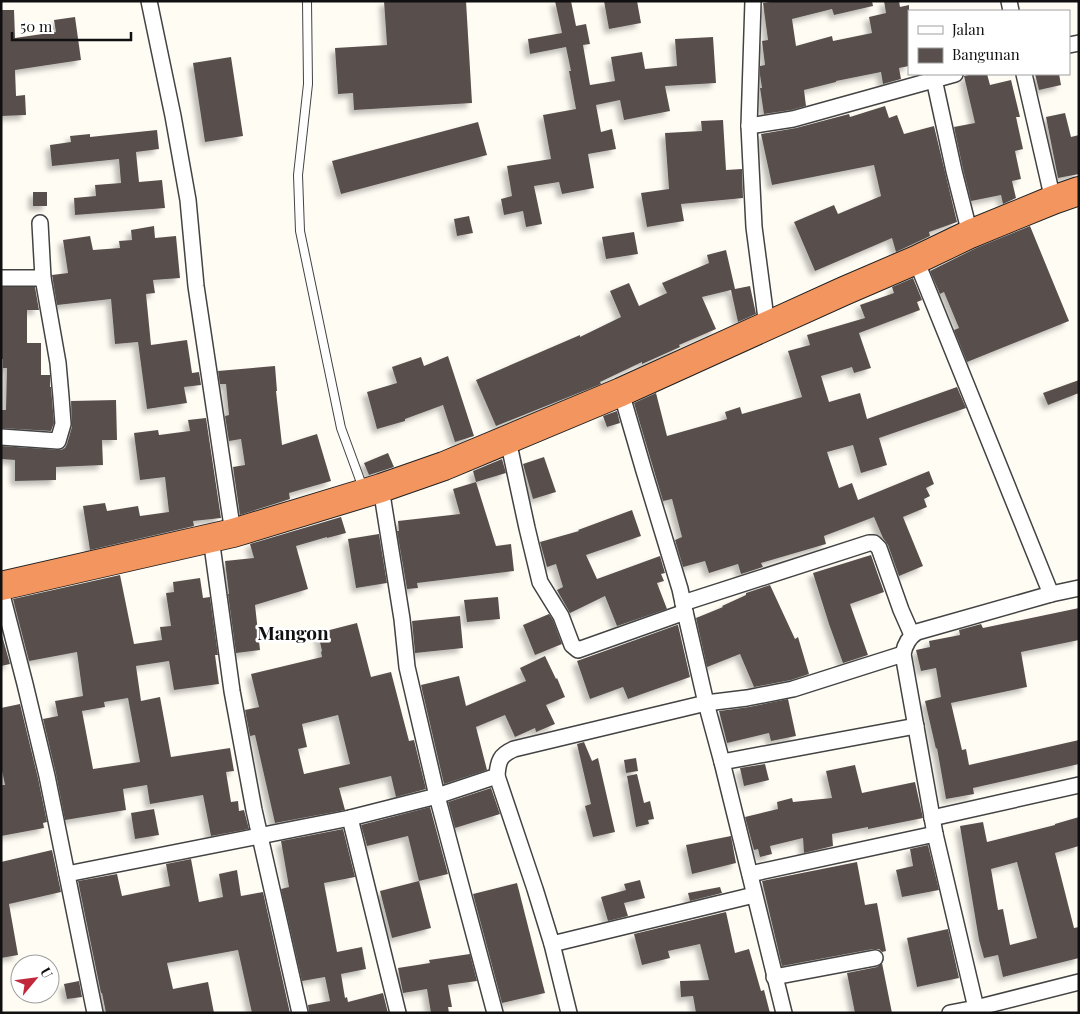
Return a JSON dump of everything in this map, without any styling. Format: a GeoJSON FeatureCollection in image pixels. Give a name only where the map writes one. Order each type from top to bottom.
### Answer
{"type":"FeatureCollection","features":[{"type":"Feature","properties":{"kind":"highway"},"geometry":{"type":"LineString","coordinates":[[1,586],[222,536],[444,466],[621,392],[970,234],[1053,200],[1079,192]]}},
{"type":"Feature","properties":{"kind":"street"},"geometry":{"type":"LineString","coordinates":[[149,1],[188,200],[222,536],[232,690],[254,810],[300,1013]]}},
{"type":"Feature","properties":{"kind":"street"},"geometry":{"type":"LineString","coordinates":[[753,1],[749,126],[754,228],[767,326]]}},
{"type":"Feature","properties":{"kind":"street"},"geometry":{"type":"LineString","coordinates":[[749,126],[793,119],[951,75]]}},
{"type":"Feature","properties":{"kind":"street"},"geometry":{"type":"LineString","coordinates":[[1024,75],[1053,200]]}},
{"type":"Feature","properties":{"kind":"street"},"geometry":{"type":"LineString","coordinates":[[934,79],[970,234]]}},
{"type":"Feature","properties":{"kind":"street"},"geometry":{"type":"LineString","coordinates":[[1,438],[58,441],[63,424],[58,363],[43,278],[40,223]]}},
{"type":"Feature","properties":{"kind":"street"},"geometry":{"type":"LineString","coordinates":[[916,260],[1050,594]]}},
{"type":"Feature","properties":{"kind":"street"},"geometry":{"type":"LineString","coordinates":[[1,278],[43,278]]}},
{"type":"Feature","properties":{"kind":"street"},"geometry":{"type":"LineString","coordinates":[[621,392],[680,588],[706,704],[784,1013]]}},
{"type":"Feature","properties":{"kind":"street"},"geometry":{"type":"LineString","coordinates":[[508,440],[526,528],[540,582],[561,616],[572,645],[578,650],[684,607],[860,546],[874,543],[879,548],[912,635]]}},
{"type":"Feature","properties":{"kind":"street"},"geometry":{"type":"LineString","coordinates":[[372,490],[402,619],[407,667],[437,796],[495,1013]]}},
{"type":"Feature","properties":{"kind":"street"},"geometry":{"type":"LineString","coordinates":[[976,1010],[935,834],[903,654],[905,644],[917,632],[1050,594],[1079,588]]}},
{"type":"Feature","properties":{"kind":"street"},"geometry":{"type":"LineString","coordinates":[[1,591],[47,776],[95,1013]]}},
{"type":"Feature","properties":{"kind":"street"},"geometry":{"type":"LineString","coordinates":[[569,1013],[552,944],[497,776],[500,760],[506,752],[706,704],[793,689],[903,654]]}},
{"type":"Feature","properties":{"kind":"street"},"geometry":{"type":"LineString","coordinates":[[722,762],[916,726]]}},
{"type":"Feature","properties":{"kind":"street"},"geometry":{"type":"LineString","coordinates":[[67,874],[350,818],[437,796],[497,776]]}},
{"type":"Feature","properties":{"kind":"street"},"geometry":{"type":"LineString","coordinates":[[932,818],[1079,785]]}},
{"type":"Feature","properties":{"kind":"street"},"geometry":{"type":"LineString","coordinates":[[350,818],[398,1013]]}},
{"type":"Feature","properties":{"kind":"street"},"geometry":{"type":"LineString","coordinates":[[750,874],[935,834]]}},
{"type":"Feature","properties":{"kind":"street"},"geometry":{"type":"LineString","coordinates":[[552,944],[754,895]]}},
{"type":"Feature","properties":{"kind":"street"},"geometry":{"type":"LineString","coordinates":[[774,977],[875,958]]}},
{"type":"Feature","properties":{"kind":"street"},"geometry":{"type":"LineString","coordinates":[[950,1013],[976,1010],[1079,982]]}},
{"type":"Feature","properties":{"kind":"lane"},"geometry":{"type":"LineString","coordinates":[[307,1],[308,84],[298,175],[300,231],[341,428],[372,490]]}},
{"type":"Feature","properties":{"kind":"building"},"geometry":{"type":"Polygon","coordinates":[[[384,1],[466,1],[472,103],[354,110],[353,93],[338,94],[335,48],[387,45],[384,1]]]}},
{"type":"Feature","properties":{"kind":"building"},"geometry":{"type":"Polygon","coordinates":[[[555,1],[571,1],[576,26],[586,24],[590,44],[583,45],[590,85],[615,81],[611,57],[642,52],[645,69],[677,66],[675,39],[713,37],[716,83],[665,86],[670,111],[624,120],[620,100],[596,105],[601,132],[612,129],[616,149],[588,154],[594,188],[562,194],[559,182],[534,186],[542,224],[526,227],[523,211],[504,215],[501,199],[512,196],[507,166],[551,159],[543,115],[576,109],[566,47],[530,54],[528,39],[562,33],[555,1]]]}},
{"type":"Feature","properties":{"kind":"building"},"geometry":{"type":"Polygon","coordinates":[[[604,1],[637,1],[641,23],[609,29],[604,1]]]}},
{"type":"Feature","properties":{"kind":"building"},"geometry":{"type":"Polygon","coordinates":[[[776,1],[872,1],[873,6],[834,15],[832,9],[792,19],[796,46],[832,36],[833,41],[872,33],[869,17],[886,13],[884,1],[899,1],[900,7],[909,5],[908,66],[899,68],[901,79],[883,84],[881,72],[804,90],[806,106],[764,114],[760,88],[762,88],[760,66],[765,65],[762,41],[768,40],[763,3],[776,1]]]}},
{"type":"Feature","properties":{"kind":"building"},"geometry":{"type":"Polygon","coordinates":[[[1,10],[14,10],[15,38],[56,32],[54,20],[75,17],[81,60],[15,70],[16,96],[25,95],[26,115],[1,116],[1,10]]]}},
{"type":"Feature","properties":{"kind":"building"},"geometry":{"type":"Polygon","coordinates":[[[231,57],[243,136],[205,142],[193,63],[231,57]]]}},
{"type":"Feature","properties":{"kind":"building"},"geometry":{"type":"Polygon","coordinates":[[[987,75],[990,85],[1011,80],[1020,117],[1016,117],[1023,149],[1015,151],[1021,179],[1012,181],[1016,198],[1003,204],[1001,195],[971,201],[954,127],[975,123],[964,76],[987,75]]]}},
{"type":"Feature","properties":{"kind":"building"},"geometry":{"type":"Polygon","coordinates":[[[1035,75],[1059,75],[1061,85],[1039,90],[1035,75]]]}},
{"type":"Feature","properties":{"kind":"building"},"geometry":{"type":"Polygon","coordinates":[[[885,106],[889,118],[897,115],[904,134],[934,126],[957,222],[929,232],[930,236],[896,252],[892,238],[815,271],[794,222],[834,205],[838,214],[881,196],[874,165],[772,185],[761,134],[796,128],[849,114],[850,117],[885,106]]]}},
{"type":"Feature","properties":{"kind":"building"},"geometry":{"type":"Polygon","coordinates":[[[1065,113],[1071,137],[1079,135],[1079,174],[1058,178],[1046,117],[1065,113]]]}},
{"type":"Feature","properties":{"kind":"building"},"geometry":{"type":"Polygon","coordinates":[[[723,120],[726,170],[742,169],[743,198],[681,204],[684,221],[647,227],[641,193],[669,189],[665,133],[702,131],[701,121],[723,120]]]}},
{"type":"Feature","properties":{"kind":"building"},"geometry":{"type":"Polygon","coordinates":[[[478,122],[487,155],[341,194],[332,161],[478,122]]]}},
{"type":"Feature","properties":{"kind":"building"},"geometry":{"type":"Polygon","coordinates":[[[157,130],[159,149],[136,152],[139,182],[162,180],[165,208],[75,215],[74,198],[96,196],[95,185],[121,183],[119,159],[52,166],[50,145],[71,142],[70,136],[90,134],[90,137],[157,130]]]}},
{"type":"Feature","properties":{"kind":"building"},"geometry":{"type":"Polygon","coordinates":[[[33,192],[47,192],[47,206],[33,206],[33,192]]]}},
{"type":"Feature","properties":{"kind":"building"},"geometry":{"type":"Polygon","coordinates":[[[469,216],[473,233],[457,236],[454,219],[469,216]]]}},
{"type":"Feature","properties":{"kind":"building"},"geometry":{"type":"Polygon","coordinates":[[[154,226],[155,238],[176,236],[180,278],[153,280],[155,293],[146,294],[151,345],[187,340],[192,373],[199,372],[201,385],[184,387],[187,403],[147,409],[138,342],[115,344],[111,299],[57,305],[52,275],[68,273],[63,240],[90,236],[93,250],[120,248],[119,241],[132,240],[131,230],[154,226]]]}},
{"type":"Feature","properties":{"kind":"building"},"geometry":{"type":"Polygon","coordinates":[[[1030,226],[1069,321],[967,362],[954,330],[959,328],[944,292],[940,294],[930,271],[976,248],[1030,226]]]}},
{"type":"Feature","properties":{"kind":"building"},"geometry":{"type":"Polygon","coordinates":[[[634,232],[638,254],[606,259],[602,237],[634,232]]]}},
{"type":"Feature","properties":{"kind":"building"},"geometry":{"type":"Polygon","coordinates":[[[726,250],[735,289],[750,286],[756,314],[738,322],[731,290],[702,297],[716,329],[600,382],[601,384],[496,426],[476,380],[580,335],[580,337],[621,317],[610,291],[629,283],[639,306],[667,293],[662,283],[709,263],[707,255],[726,250]]]}},
{"type":"Feature","properties":{"kind":"building"},"geometry":{"type":"Polygon","coordinates":[[[913,278],[922,300],[917,302],[920,310],[859,333],[871,368],[854,373],[852,367],[821,376],[829,402],[860,393],[867,419],[957,387],[966,408],[879,438],[887,465],[861,473],[853,445],[827,452],[839,488],[852,483],[858,500],[929,471],[934,484],[926,488],[930,496],[924,499],[927,507],[903,517],[923,566],[899,576],[888,545],[874,517],[824,536],[826,544],[761,563],[763,567],[741,574],[738,564],[709,573],[705,561],[683,567],[675,540],[682,537],[672,499],[663,501],[634,403],[656,393],[667,436],[727,419],[725,412],[740,407],[742,414],[802,397],[788,351],[810,345],[807,335],[865,318],[860,305],[894,293],[892,287],[913,278]]]}},
{"type":"Feature","properties":{"kind":"building"},"geometry":{"type":"Polygon","coordinates":[[[1,287],[35,287],[39,310],[27,310],[27,343],[41,343],[41,375],[50,375],[54,423],[51,431],[1,428],[1,410],[6,410],[7,368],[3,368],[3,359],[1,359],[1,287]]]}},
{"type":"Feature","properties":{"kind":"building"},"geometry":{"type":"Polygon","coordinates":[[[448,356],[474,436],[455,442],[443,405],[405,419],[405,421],[377,429],[367,392],[397,383],[392,367],[421,357],[424,366],[448,356]]]}},
{"type":"Feature","properties":{"kind":"building"},"geometry":{"type":"Polygon","coordinates":[[[275,366],[282,445],[317,434],[331,481],[289,493],[290,499],[240,515],[233,467],[245,465],[241,439],[229,441],[225,416],[229,415],[226,384],[220,384],[218,371],[275,366]]]}},
{"type":"Feature","properties":{"kind":"building"},"geometry":{"type":"Polygon","coordinates":[[[1079,380],[1079,393],[1048,405],[1043,393],[1079,380]]]}},
{"type":"Feature","properties":{"kind":"building"},"geometry":{"type":"Polygon","coordinates":[[[116,400],[117,440],[102,440],[103,465],[56,467],[56,480],[15,481],[15,460],[1,459],[1,446],[61,450],[67,444],[72,427],[71,401],[116,400]]]}},
{"type":"Feature","properties":{"kind":"building"},"geometry":{"type":"Polygon","coordinates":[[[617,411],[620,423],[607,427],[603,416],[617,411]]]}},
{"type":"Feature","properties":{"kind":"building"},"geometry":{"type":"Polygon","coordinates":[[[206,418],[221,518],[193,521],[194,526],[90,550],[83,506],[105,503],[107,511],[138,506],[140,516],[169,512],[165,477],[140,480],[134,433],[158,430],[159,435],[190,431],[188,420],[206,418]]]}},
{"type":"Feature","properties":{"kind":"building"},"geometry":{"type":"Polygon","coordinates":[[[388,453],[394,467],[369,475],[364,463],[388,453]]]}},
{"type":"Feature","properties":{"kind":"building"},"geometry":{"type":"Polygon","coordinates":[[[544,457],[556,492],[533,499],[523,464],[544,457]]]}},
{"type":"Feature","properties":{"kind":"building"},"geometry":{"type":"Polygon","coordinates":[[[502,459],[506,473],[476,482],[473,471],[502,459]]]}},
{"type":"Feature","properties":{"kind":"building"},"geometry":{"type":"Polygon","coordinates":[[[476,482],[496,546],[511,544],[514,571],[417,583],[418,588],[407,589],[397,531],[399,531],[398,521],[460,514],[453,489],[476,482]]]}},
{"type":"Feature","properties":{"kind":"building"},"geometry":{"type":"Polygon","coordinates":[[[632,510],[641,536],[586,555],[597,579],[660,556],[665,573],[661,574],[664,581],[657,583],[667,609],[617,626],[605,596],[570,613],[557,590],[563,587],[556,564],[547,567],[540,542],[579,531],[632,510]]]}},
{"type":"Feature","properties":{"kind":"building"},"geometry":{"type":"Polygon","coordinates":[[[341,517],[346,533],[296,546],[308,589],[255,605],[260,650],[236,653],[225,561],[254,558],[250,544],[341,517]]]}},
{"type":"Feature","properties":{"kind":"building"},"geometry":{"type":"Polygon","coordinates":[[[379,534],[387,583],[356,588],[348,539],[379,534]]]}},
{"type":"Feature","properties":{"kind":"building"},"geometry":{"type":"Polygon","coordinates":[[[871,555],[884,592],[850,604],[868,655],[843,663],[813,573],[871,555]]]}},
{"type":"Feature","properties":{"kind":"building"},"geometry":{"type":"Polygon","coordinates":[[[120,575],[134,644],[162,640],[160,627],[171,626],[166,593],[174,592],[173,582],[200,578],[203,598],[210,597],[218,655],[215,655],[219,684],[174,690],[169,661],[136,666],[141,701],[160,697],[171,757],[230,748],[234,771],[226,772],[231,802],[238,801],[239,811],[244,810],[249,829],[211,836],[203,795],[150,804],[147,785],[123,789],[126,810],[65,820],[43,719],[58,716],[55,701],[83,696],[77,652],[29,661],[13,599],[120,575]],[[128,698],[104,702],[105,707],[82,711],[93,769],[140,762],[128,698]]]}},
{"type":"Feature","properties":{"kind":"building"},"geometry":{"type":"Polygon","coordinates":[[[770,585],[795,639],[798,637],[809,674],[791,680],[754,687],[740,654],[707,667],[696,618],[723,607],[746,595],[746,593],[770,585]]]}},
{"type":"Feature","properties":{"kind":"building"},"geometry":{"type":"Polygon","coordinates":[[[498,597],[500,619],[467,622],[464,600],[498,597]]]}},
{"type":"Feature","properties":{"kind":"building"},"geometry":{"type":"Polygon","coordinates":[[[1079,608],[1079,640],[1021,652],[1027,687],[951,703],[962,750],[966,749],[969,765],[1079,740],[1079,764],[973,788],[974,794],[946,799],[937,748],[925,701],[941,697],[936,668],[921,671],[916,650],[930,647],[929,641],[960,635],[959,630],[981,624],[983,628],[1079,608]]]}},
{"type":"Feature","properties":{"kind":"building"},"geometry":{"type":"Polygon","coordinates":[[[549,614],[562,644],[535,655],[523,625],[549,614]]]}},
{"type":"Feature","properties":{"kind":"building"},"geometry":{"type":"Polygon","coordinates":[[[460,616],[463,648],[415,653],[412,621],[460,616]]]}},
{"type":"Feature","properties":{"kind":"building"},"geometry":{"type":"Polygon","coordinates":[[[357,623],[371,677],[391,672],[409,741],[414,740],[426,789],[396,797],[391,776],[339,788],[345,810],[275,823],[255,735],[250,736],[245,710],[259,707],[251,674],[322,657],[318,633],[357,623]],[[338,715],[302,724],[307,747],[298,749],[304,774],[350,764],[338,715]]]}},
{"type":"Feature","properties":{"kind":"building"},"geometry":{"type":"Polygon","coordinates":[[[678,625],[690,677],[628,699],[623,687],[590,699],[577,661],[678,625]]]}},
{"type":"Feature","properties":{"kind":"building"},"geometry":{"type":"Polygon","coordinates":[[[1,632],[10,664],[1,666],[1,632]]]}},
{"type":"Feature","properties":{"kind":"building"},"geometry":{"type":"Polygon","coordinates":[[[545,656],[565,697],[546,705],[555,724],[536,732],[535,728],[515,737],[505,715],[476,727],[487,770],[444,784],[421,685],[459,676],[466,706],[526,681],[520,668],[545,656]]]}},
{"type":"Feature","properties":{"kind":"building"},"geometry":{"type":"Polygon","coordinates":[[[788,699],[796,736],[771,741],[769,733],[727,743],[719,711],[788,699]]]}},
{"type":"Feature","properties":{"kind":"building"},"geometry":{"type":"Polygon","coordinates":[[[20,704],[47,822],[43,823],[44,828],[1,836],[1,785],[5,785],[1,766],[1,708],[20,704]]]}},
{"type":"Feature","properties":{"kind":"building"},"geometry":{"type":"Polygon","coordinates":[[[584,742],[592,761],[598,758],[615,832],[593,837],[585,806],[591,804],[577,744],[584,742]]]}},
{"type":"Feature","properties":{"kind":"building"},"geometry":{"type":"Polygon","coordinates":[[[636,758],[638,771],[626,773],[624,760],[636,758]]]}},
{"type":"Feature","properties":{"kind":"building"},"geometry":{"type":"Polygon","coordinates":[[[765,764],[769,780],[744,786],[740,768],[765,764]]]}},
{"type":"Feature","properties":{"kind":"building"},"geometry":{"type":"Polygon","coordinates":[[[855,765],[862,793],[915,782],[923,818],[832,834],[833,846],[804,853],[803,838],[770,846],[772,854],[760,857],[758,849],[754,850],[745,817],[778,809],[777,802],[792,798],[793,802],[832,798],[826,771],[855,765]]]}},
{"type":"Feature","properties":{"kind":"building"},"geometry":{"type":"Polygon","coordinates":[[[637,774],[644,803],[650,801],[654,819],[648,820],[649,824],[636,827],[627,776],[637,774]]]}},
{"type":"Feature","properties":{"kind":"building"},"geometry":{"type":"Polygon","coordinates":[[[491,788],[500,814],[455,828],[448,802],[491,788]]]}},
{"type":"Feature","properties":{"kind":"building"},"geometry":{"type":"Polygon","coordinates":[[[430,807],[448,874],[419,881],[408,836],[367,846],[361,825],[430,807]]]}},
{"type":"Feature","properties":{"kind":"building"},"geometry":{"type":"Polygon","coordinates":[[[154,809],[159,835],[135,839],[131,813],[154,809]]]}},
{"type":"Feature","properties":{"kind":"building"},"geometry":{"type":"Polygon","coordinates":[[[1079,817],[1079,846],[1055,853],[1074,928],[1079,927],[1079,958],[1003,977],[998,955],[984,958],[979,940],[960,826],[983,822],[987,842],[1079,817]],[[1017,862],[991,869],[998,910],[1003,909],[1010,945],[1037,938],[1017,862]]]}},
{"type":"Feature","properties":{"kind":"building"},"geometry":{"type":"Polygon","coordinates":[[[343,829],[355,877],[324,883],[337,952],[362,947],[366,969],[341,974],[345,998],[347,997],[348,1002],[383,993],[388,1013],[309,1013],[308,1005],[330,1001],[325,977],[302,981],[281,889],[289,887],[281,841],[343,829]]]}},
{"type":"Feature","properties":{"kind":"building"},"geometry":{"type":"Polygon","coordinates":[[[731,836],[736,863],[692,874],[686,845],[731,836]]]}},
{"type":"Feature","properties":{"kind":"building"},"geometry":{"type":"Polygon","coordinates":[[[928,845],[939,890],[902,897],[896,870],[913,866],[910,849],[928,845]]]}},
{"type":"Feature","properties":{"kind":"building"},"geometry":{"type":"Polygon","coordinates":[[[52,850],[61,892],[9,904],[18,954],[10,954],[10,956],[1,958],[1,862],[52,850]]]}},
{"type":"Feature","properties":{"kind":"building"},"geometry":{"type":"Polygon","coordinates":[[[191,859],[199,902],[223,897],[219,874],[237,870],[241,896],[263,892],[290,1013],[252,1013],[238,950],[167,963],[173,989],[208,982],[214,1013],[106,1013],[78,881],[117,874],[122,896],[170,886],[166,864],[191,859]]]}},
{"type":"Feature","properties":{"kind":"building"},"geometry":{"type":"Polygon","coordinates":[[[857,862],[865,905],[877,903],[886,951],[882,952],[879,949],[873,949],[782,966],[762,881],[857,862]]]}},
{"type":"Feature","properties":{"kind":"building"},"geometry":{"type":"Polygon","coordinates":[[[640,880],[645,898],[624,903],[628,916],[608,921],[601,897],[626,890],[624,884],[640,880]]]}},
{"type":"Feature","properties":{"kind":"building"},"geometry":{"type":"Polygon","coordinates":[[[419,881],[431,928],[392,938],[380,891],[419,881]]]}},
{"type":"Feature","properties":{"kind":"building"},"geometry":{"type":"Polygon","coordinates":[[[517,883],[545,993],[502,1003],[473,894],[517,883]]]}},
{"type":"Feature","properties":{"kind":"building"},"geometry":{"type":"Polygon","coordinates":[[[720,887],[722,893],[690,901],[688,893],[720,887]]]}},
{"type":"Feature","properties":{"kind":"building"},"geometry":{"type":"Polygon","coordinates":[[[726,912],[735,953],[749,949],[761,991],[764,990],[770,1013],[696,1013],[693,996],[681,997],[680,981],[709,980],[700,944],[668,951],[670,958],[642,965],[634,934],[726,912]]]}},
{"type":"Feature","properties":{"kind":"building"},"geometry":{"type":"Polygon","coordinates":[[[948,929],[959,978],[917,987],[907,938],[948,929]]]}},
{"type":"Feature","properties":{"kind":"building"},"geometry":{"type":"Polygon","coordinates":[[[470,954],[477,981],[448,985],[452,1007],[448,1007],[449,1013],[431,1013],[427,989],[403,993],[398,968],[430,963],[429,960],[470,954]]]}},
{"type":"Feature","properties":{"kind":"building"},"geometry":{"type":"Polygon","coordinates":[[[882,963],[892,1013],[855,1013],[847,973],[877,967],[882,963]]]}},
{"type":"Feature","properties":{"kind":"building"},"geometry":{"type":"Polygon","coordinates":[[[79,981],[82,997],[67,999],[64,984],[79,981]]]}},
{"type":"Feature","properties":{"kind":"district","name":"Mangon"},"geometry":{"type":"Point","coordinates":[293,632]}}]}
